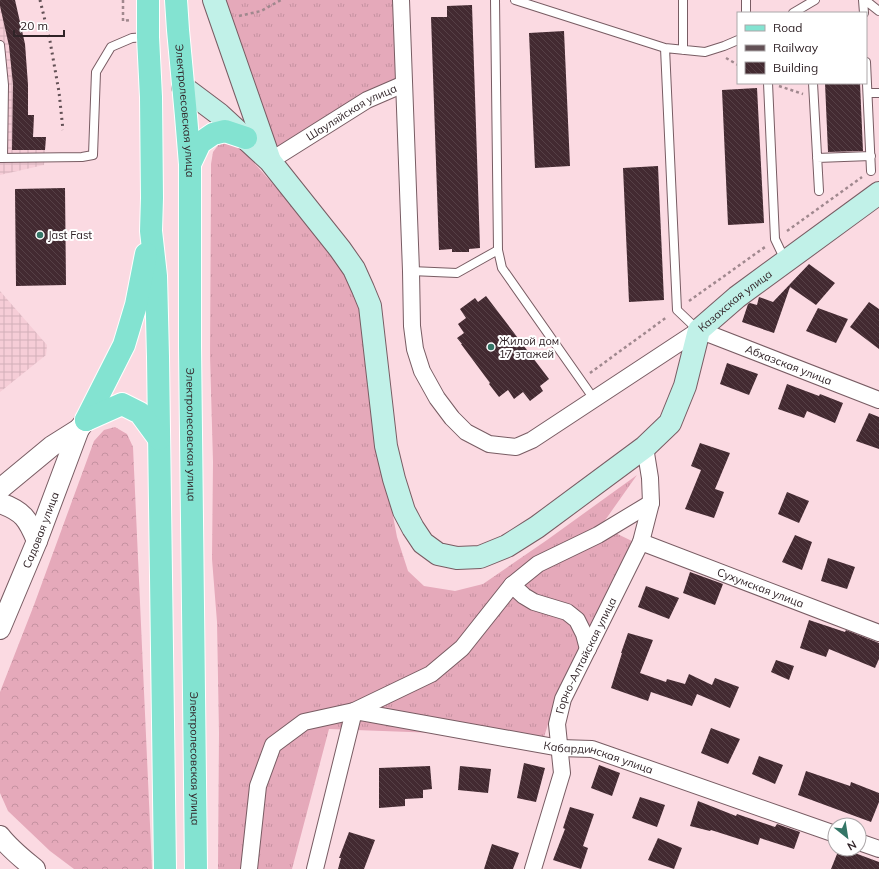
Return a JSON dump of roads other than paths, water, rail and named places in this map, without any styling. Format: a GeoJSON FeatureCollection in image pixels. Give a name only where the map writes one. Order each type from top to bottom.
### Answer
{"type":"FeatureCollection","features":[{"type":"Feature","properties":{"kind":"main road"},"geometry":{"type":"LineString","coordinates":[[148,0],[148,37],[151,85],[151,231],[156,276],[165,869]]}},
{"type":"Feature","properties":{"kind":"main road","name":"Электролесовская улица"},"geometry":{"type":"LineString","coordinates":[[176,0],[190,164],[190,346],[196,869]]}},
{"type":"Feature","properties":{"kind":"main road"},"geometry":{"type":"LineString","coordinates":[[214,0],[270,161]]}},
{"type":"Feature","properties":{"kind":"main road"},"geometry":{"type":"LineString","coordinates":[[151,85],[183,87],[219,114],[270,161]]}},
{"type":"Feature","properties":{"kind":"main road"},"geometry":{"type":"LineString","coordinates":[[190,164],[200,143],[213,134],[225,131],[246,138]]}},
{"type":"Feature","properties":{"kind":"main road","name":"Казахская улица"},"geometry":{"type":"LineString","coordinates":[[270,161],[340,249],[354,269],[370,306],[386,446],[404,511],[413,528],[424,543],[438,554],[457,558],[480,557],[507,546],[537,527],[645,447],[670,423],[685,386],[699,330],[737,298],[879,193]]}},
{"type":"Feature","properties":{"kind":"main road"},"geometry":{"type":"LineString","coordinates":[[82,425],[124,345],[136,305],[151,231]]}},
{"type":"Feature","properties":{"kind":"main road"},"geometry":{"type":"LineString","coordinates":[[82,425],[122,404],[140,413],[159,439]]}},
{"type":"Feature","properties":{"kind":"street","name":"Шауляйская улица"},"geometry":{"type":"LineString","coordinates":[[270,161],[367,100],[404,84],[401,0]]}},
{"type":"Feature","properties":{"kind":"street"},"geometry":{"type":"LineString","coordinates":[[404,84],[412,271],[412,326],[415,349],[422,371],[437,398],[452,418],[466,432],[489,444],[516,447],[532,440],[699,330]]}},
{"type":"Feature","properties":{"kind":"street","name":"Абхазская улица"},"geometry":{"type":"LineString","coordinates":[[699,330],[879,400]]}},
{"type":"Feature","properties":{"kind":"street"},"geometry":{"type":"LineString","coordinates":[[0,489],[52,446],[82,425]]}},
{"type":"Feature","properties":{"kind":"street","name":"Садовая улица"},"geometry":{"type":"LineString","coordinates":[[0,629],[37,541],[82,425]]}},
{"type":"Feature","properties":{"kind":"street","name":"Горно-Алтайская улица"},"geometry":{"type":"LineString","coordinates":[[533,869],[562,773],[557,724],[563,699],[642,542],[651,503],[650,478],[645,447]]}},
{"type":"Feature","properties":{"kind":"street"},"geometry":{"type":"LineString","coordinates":[[0,503],[12,507],[23,515],[31,526],[37,541]]}},
{"type":"Feature","properties":{"kind":"street"},"geometry":{"type":"LineString","coordinates":[[248,869],[258,786],[273,745],[304,722],[354,712],[431,674],[462,648],[512,585],[538,564],[598,535],[651,503]]}},
{"type":"Feature","properties":{"kind":"street","name":"Сухумская улица"},"geometry":{"type":"LineString","coordinates":[[642,542],[879,633]]}},
{"type":"Feature","properties":{"kind":"street"},"geometry":{"type":"LineString","coordinates":[[512,585],[524,596],[534,602],[567,612],[577,620],[584,634],[588,649]]}},
{"type":"Feature","properties":{"kind":"street"},"geometry":{"type":"LineString","coordinates":[[315,869],[354,712]]}},
{"type":"Feature","properties":{"kind":"street","name":"Кабардинская улица"},"geometry":{"type":"LineString","coordinates":[[354,712],[560,748],[592,749],[827,831]]}},
{"type":"Feature","properties":{"kind":"street"},"geometry":{"type":"LineString","coordinates":[[0,836],[4,842],[35,869]]}},
{"type":"Feature","properties":{"kind":"street"},"geometry":{"type":"LineString","coordinates":[[867,845],[879,849]]}},
{"type":"Feature","properties":{"kind":"lane"},"geometry":{"type":"LineString","coordinates":[[495,0],[498,250],[502,268],[594,399]]}},
{"type":"Feature","properties":{"kind":"lane"},"geometry":{"type":"LineString","coordinates":[[515,0],[665,48],[705,52],[737,40]]}},
{"type":"Feature","properties":{"kind":"lane"},"geometry":{"type":"LineString","coordinates":[[683,0],[683,50]]}},
{"type":"Feature","properties":{"kind":"lane"},"geometry":{"type":"LineString","coordinates":[[746,0],[746,12]]}},
{"type":"Feature","properties":{"kind":"lane"},"geometry":{"type":"LineString","coordinates":[[864,0],[879,11]]}},
{"type":"Feature","properties":{"kind":"lane"},"geometry":{"type":"LineString","coordinates":[[864,0],[864,12]]}},
{"type":"Feature","properties":{"kind":"lane"},"geometry":{"type":"LineString","coordinates":[[795,12],[812,2]]}},
{"type":"Feature","properties":{"kind":"lane"},"geometry":{"type":"LineString","coordinates":[[810,12],[812,2]]}},
{"type":"Feature","properties":{"kind":"lane"},"geometry":{"type":"LineString","coordinates":[[0,45],[4,85],[2,158],[82,157],[93,155],[96,72],[111,47],[132,38],[148,37]]}},
{"type":"Feature","properties":{"kind":"lane"},"geometry":{"type":"LineString","coordinates":[[665,48],[677,310],[699,330]]}},
{"type":"Feature","properties":{"kind":"lane"},"geometry":{"type":"LineString","coordinates":[[867,78],[871,171]]}},
{"type":"Feature","properties":{"kind":"lane"},"geometry":{"type":"LineString","coordinates":[[768,84],[775,239],[786,262]]}},
{"type":"Feature","properties":{"kind":"lane"},"geometry":{"type":"LineString","coordinates":[[813,84],[819,191]]}},
{"type":"Feature","properties":{"kind":"lane"},"geometry":{"type":"LineString","coordinates":[[868,93],[879,93]]}},
{"type":"Feature","properties":{"kind":"lane"},"geometry":{"type":"LineString","coordinates":[[817,158],[871,156]]}},
{"type":"Feature","properties":{"kind":"lane"},"geometry":{"type":"LineString","coordinates":[[412,271],[457,273],[498,250]]}},
{"type":"Feature","properties":{"kind":"railway"},"geometry":{"type":"LineString","coordinates":[[40,0],[50,41],[59,92],[63,130]]}},
{"type":"Feature","properties":{"kind":"place","name":"Jast Fast"},"geometry":{"type":"Point","coordinates":[40,235]}},
{"type":"Feature","properties":{"kind":"place","name":"Жилой дом 17 этажей"},"geometry":{"type":"Point","coordinates":[491,347]}}]}
